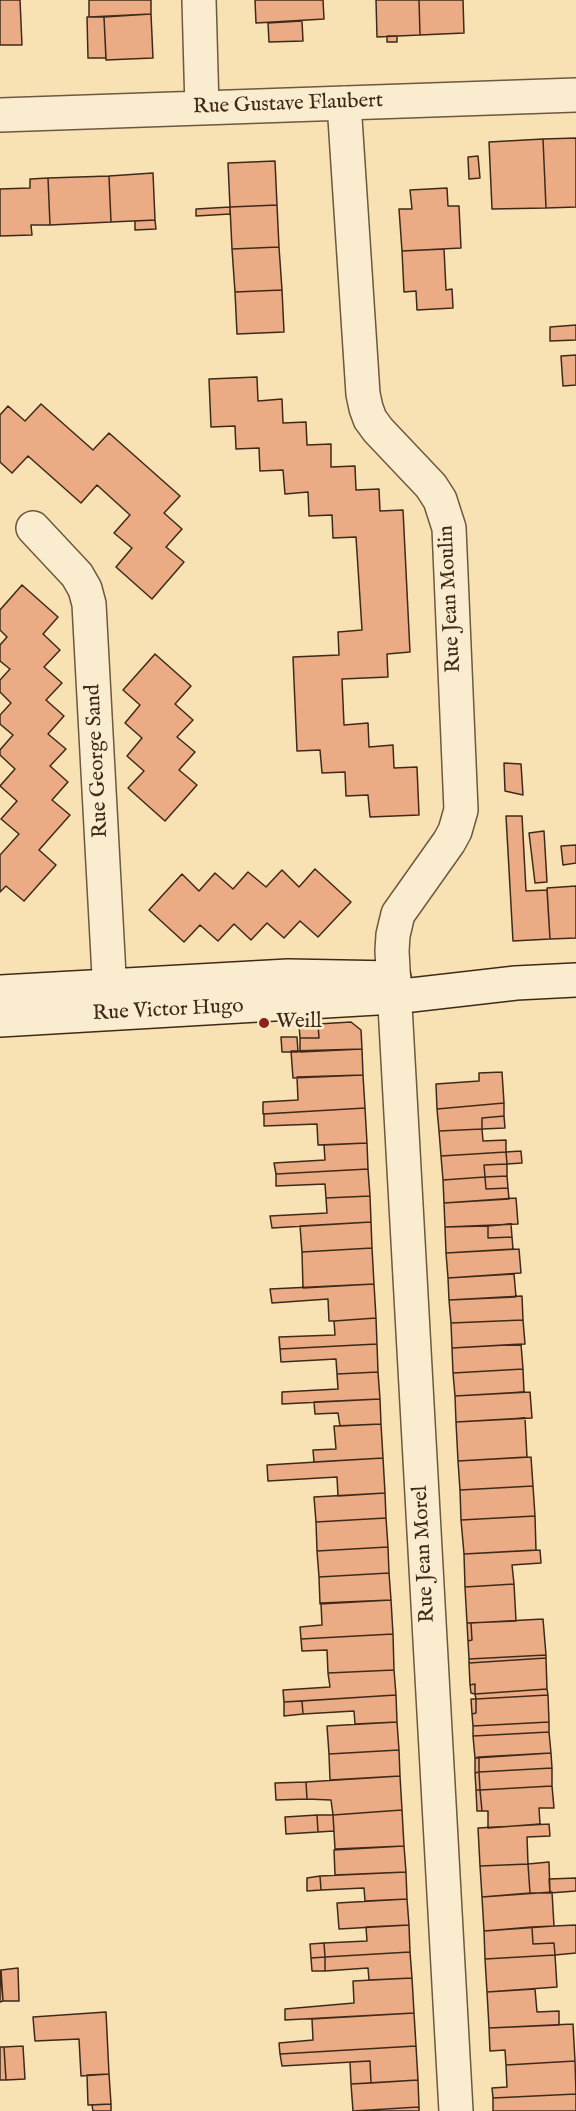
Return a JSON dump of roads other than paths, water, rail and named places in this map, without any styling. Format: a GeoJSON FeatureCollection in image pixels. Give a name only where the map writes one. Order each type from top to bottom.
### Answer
{"type":"FeatureCollection","features":[{"type":"Feature","properties":{"kind":"street"},"geometry":{"type":"LineString","coordinates":[[199,0],[202,108]]}},
{"type":"Feature","properties":{"kind":"street","name":"Rue Gustave Flaubert"},"geometry":{"type":"LineString","coordinates":[[0,115],[576,95]]}},
{"type":"Feature","properties":{"kind":"street","name":"Rue Jean Moulin"},"geometry":{"type":"LineString","coordinates":[[344,103],[363,394],[366,408],[370,420],[378,430],[431,486],[440,500],[449,528],[461,810],[449,842],[398,914],[393,935],[394,988]]}},
{"type":"Feature","properties":{"kind":"street","name":"Rue George Sand"},"geometry":{"type":"LineString","coordinates":[[33,528],[77,575],[85,589],[89,604],[111,1000]]}},
{"type":"Feature","properties":{"kind":"street","name":"Rue Victor Hugo"},"geometry":{"type":"LineString","coordinates":[[0,992],[111,1000],[576,980]]}},
{"type":"Feature","properties":{"kind":"street","name":"Rue Jean Morel"},"geometry":{"type":"LineString","coordinates":[[394,988],[456,2111]]}},
{"type":"Feature","properties":{"kind":"street","name":"Rue Victor Hugo"},"geometry":{"type":"LineString","coordinates":[[0,1020],[111,1000]]}},
{"type":"Feature","properties":{"kind":"place","name":"Weill"},"geometry":{"type":"Point","coordinates":[264,1023]}}]}
